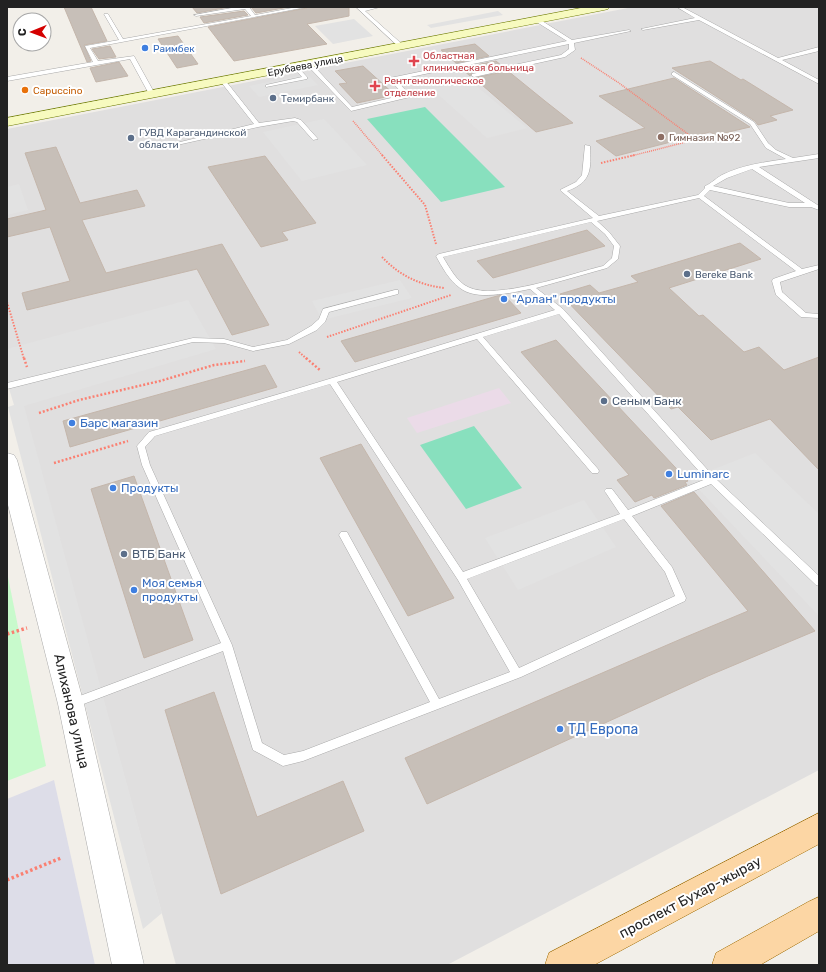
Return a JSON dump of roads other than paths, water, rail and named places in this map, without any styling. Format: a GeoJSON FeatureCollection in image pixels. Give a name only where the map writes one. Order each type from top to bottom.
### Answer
{"type":"FeatureCollection","features":[{"type":"Feature","properties":{"kind":"main road","name":"Ерубаева улица"},"geometry":{"type":"LineString","coordinates":[[7,122],[604,7]]}},
{"type":"Feature","properties":{"kind":"main road","name":"проспект Бухар-жырау"},"geometry":{"type":"LineString","coordinates":[[561,965],[819,828]]}},
{"type":"Feature","properties":{"kind":"main road"},"geometry":{"type":"LineString","coordinates":[[728,965],[819,913]]}},
{"type":"Feature","properties":{"kind":"street","name":"Алиханова улица"},"geometry":{"type":"LineString","coordinates":[[7,460],[71,704],[128,965]]}},
{"type":"Feature","properties":{"kind":"lane"},"geometry":{"type":"LineString","coordinates":[[196,15],[246,7],[254,16]]}},
{"type":"Feature","properties":{"kind":"lane"},"geometry":{"type":"LineString","coordinates":[[96,63],[87,47],[305,7]]}},
{"type":"Feature","properties":{"kind":"lane"},"geometry":{"type":"LineString","coordinates":[[359,9],[378,7]]}},
{"type":"Feature","properties":{"kind":"lane"},"geometry":{"type":"LineString","coordinates":[[679,7],[819,82]]}},
{"type":"Feature","properties":{"kind":"lane"},"geometry":{"type":"LineString","coordinates":[[359,9],[401,46]]}},
{"type":"Feature","properties":{"kind":"lane"},"geometry":{"type":"LineString","coordinates":[[106,15],[122,41]]}},
{"type":"Feature","properties":{"kind":"lane"},"geometry":{"type":"LineString","coordinates":[[643,29],[700,18]]}},
{"type":"Feature","properties":{"kind":"lane"},"geometry":{"type":"LineString","coordinates":[[474,75],[563,56],[572,50],[571,42],[537,20]]}},
{"type":"Feature","properties":{"kind":"lane"},"geometry":{"type":"LineString","coordinates":[[303,65],[351,109],[408,96],[392,79],[629,31]]}},
{"type":"Feature","properties":{"kind":"lane"},"geometry":{"type":"LineString","coordinates":[[777,60],[819,49]]}},
{"type":"Feature","properties":{"kind":"lane"},"geometry":{"type":"LineString","coordinates":[[7,79],[132,57],[152,94]]}},
{"type":"Feature","properties":{"kind":"lane"},"geometry":{"type":"LineString","coordinates":[[268,86],[305,78],[303,65]]}},
{"type":"Feature","properties":{"kind":"lane"},"geometry":{"type":"LineString","coordinates":[[674,74],[752,123],[759,130],[762,138],[769,148],[794,162]]}},
{"type":"Feature","properties":{"kind":"lane"},"geometry":{"type":"LineString","coordinates":[[223,81],[258,125]]}},
{"type":"Feature","properties":{"kind":"lane"},"geometry":{"type":"LineString","coordinates":[[170,146],[258,125],[293,119],[298,121],[315,139]]}},
{"type":"Feature","properties":{"kind":"lane"},"geometry":{"type":"LineString","coordinates":[[587,146],[588,166],[582,182],[576,186],[563,190],[595,220],[617,246],[615,258],[606,267],[531,287],[499,292],[485,292],[466,289],[451,275],[438,256],[595,220],[700,196],[707,187],[719,178],[734,171],[794,162],[819,156]]}},
{"type":"Feature","properties":{"kind":"lane"},"geometry":{"type":"LineString","coordinates":[[754,167],[819,208]]}},
{"type":"Feature","properties":{"kind":"lane"},"geometry":{"type":"LineString","coordinates":[[707,187],[789,205],[812,205]]}},
{"type":"Feature","properties":{"kind":"lane"},"geometry":{"type":"LineString","coordinates":[[700,196],[801,272]]}},
{"type":"Feature","properties":{"kind":"lane"},"geometry":{"type":"LineString","coordinates":[[819,267],[776,281],[779,292],[804,315],[819,316]]}},
{"type":"Feature","properties":{"kind":"lane"},"geometry":{"type":"LineString","coordinates":[[531,287],[560,311],[712,480],[819,582]]}},
{"type":"Feature","properties":{"kind":"lane"},"geometry":{"type":"LineString","coordinates":[[7,386],[193,340],[224,341],[253,349],[290,342],[314,328],[322,320],[326,311],[395,292]]}},
{"type":"Feature","properties":{"kind":"lane"},"geometry":{"type":"LineString","coordinates":[[560,311],[479,337],[152,434],[141,446],[146,465],[227,645],[257,746],[283,761],[303,756],[517,674],[681,598],[669,570],[609,491]]}},
{"type":"Feature","properties":{"kind":"lane"},"geometry":{"type":"LineString","coordinates":[[479,337],[595,470]]}},
{"type":"Feature","properties":{"kind":"lane"},"geometry":{"type":"LineString","coordinates":[[332,381],[461,577],[517,674]]}},
{"type":"Feature","properties":{"kind":"lane"},"geometry":{"type":"LineString","coordinates":[[461,577],[626,515],[712,480]]}},
{"type":"Feature","properties":{"kind":"lane"},"geometry":{"type":"LineString","coordinates":[[344,535],[437,705]]}},
{"type":"Feature","properties":{"kind":"lane"},"geometry":{"type":"LineString","coordinates":[[71,704],[227,645]]}},
{"type":"Feature","properties":{"kind":"place","name":"Раимбек"},"geometry":{"type":"Point","coordinates":[145,48]}},
{"type":"Feature","properties":{"kind":"place","name":"Областная клиническая больница"},"geometry":{"type":"Point","coordinates":[414,61]}},
{"type":"Feature","properties":{"kind":"place","name":"Рентгенологическое отделение"},"geometry":{"type":"Point","coordinates":[375,86]}},
{"type":"Feature","properties":{"kind":"place","name":"Capuccino"},"geometry":{"type":"Point","coordinates":[25,90]}},
{"type":"Feature","properties":{"kind":"place","name":"Темирбанк"},"geometry":{"type":"Point","coordinates":[273,98]}},
{"type":"Feature","properties":{"kind":"place","name":"Гимназия №92"},"geometry":{"type":"Point","coordinates":[661,137]}},
{"type":"Feature","properties":{"kind":"place","name":"ГУВД Карагандинской области"},"geometry":{"type":"Point","coordinates":[131,138]}},
{"type":"Feature","properties":{"kind":"place","name":"Bereke Bank"},"geometry":{"type":"Point","coordinates":[687,274]}},
{"type":"Feature","properties":{"kind":"place","name":"\"Арлан\" продукты"},"geometry":{"type":"Point","coordinates":[504,299]}},
{"type":"Feature","properties":{"kind":"place","name":"Сеным Банк"},"geometry":{"type":"Point","coordinates":[604,401]}},
{"type":"Feature","properties":{"kind":"place","name":"Барс магазин"},"geometry":{"type":"Point","coordinates":[72,423]}},
{"type":"Feature","properties":{"kind":"place","name":"Luminarc"},"geometry":{"type":"Point","coordinates":[669,474]}},
{"type":"Feature","properties":{"kind":"place","name":"Продукты"},"geometry":{"type":"Point","coordinates":[113,488]}},
{"type":"Feature","properties":{"kind":"place","name":"ВТБ Банк"},"geometry":{"type":"Point","coordinates":[124,554]}},
{"type":"Feature","properties":{"kind":"place","name":"Моя семья продукты"},"geometry":{"type":"Point","coordinates":[134,590]}},
{"type":"Feature","properties":{"kind":"place","name":"ТД Европа"},"geometry":{"type":"Point","coordinates":[560,729]}}]}
